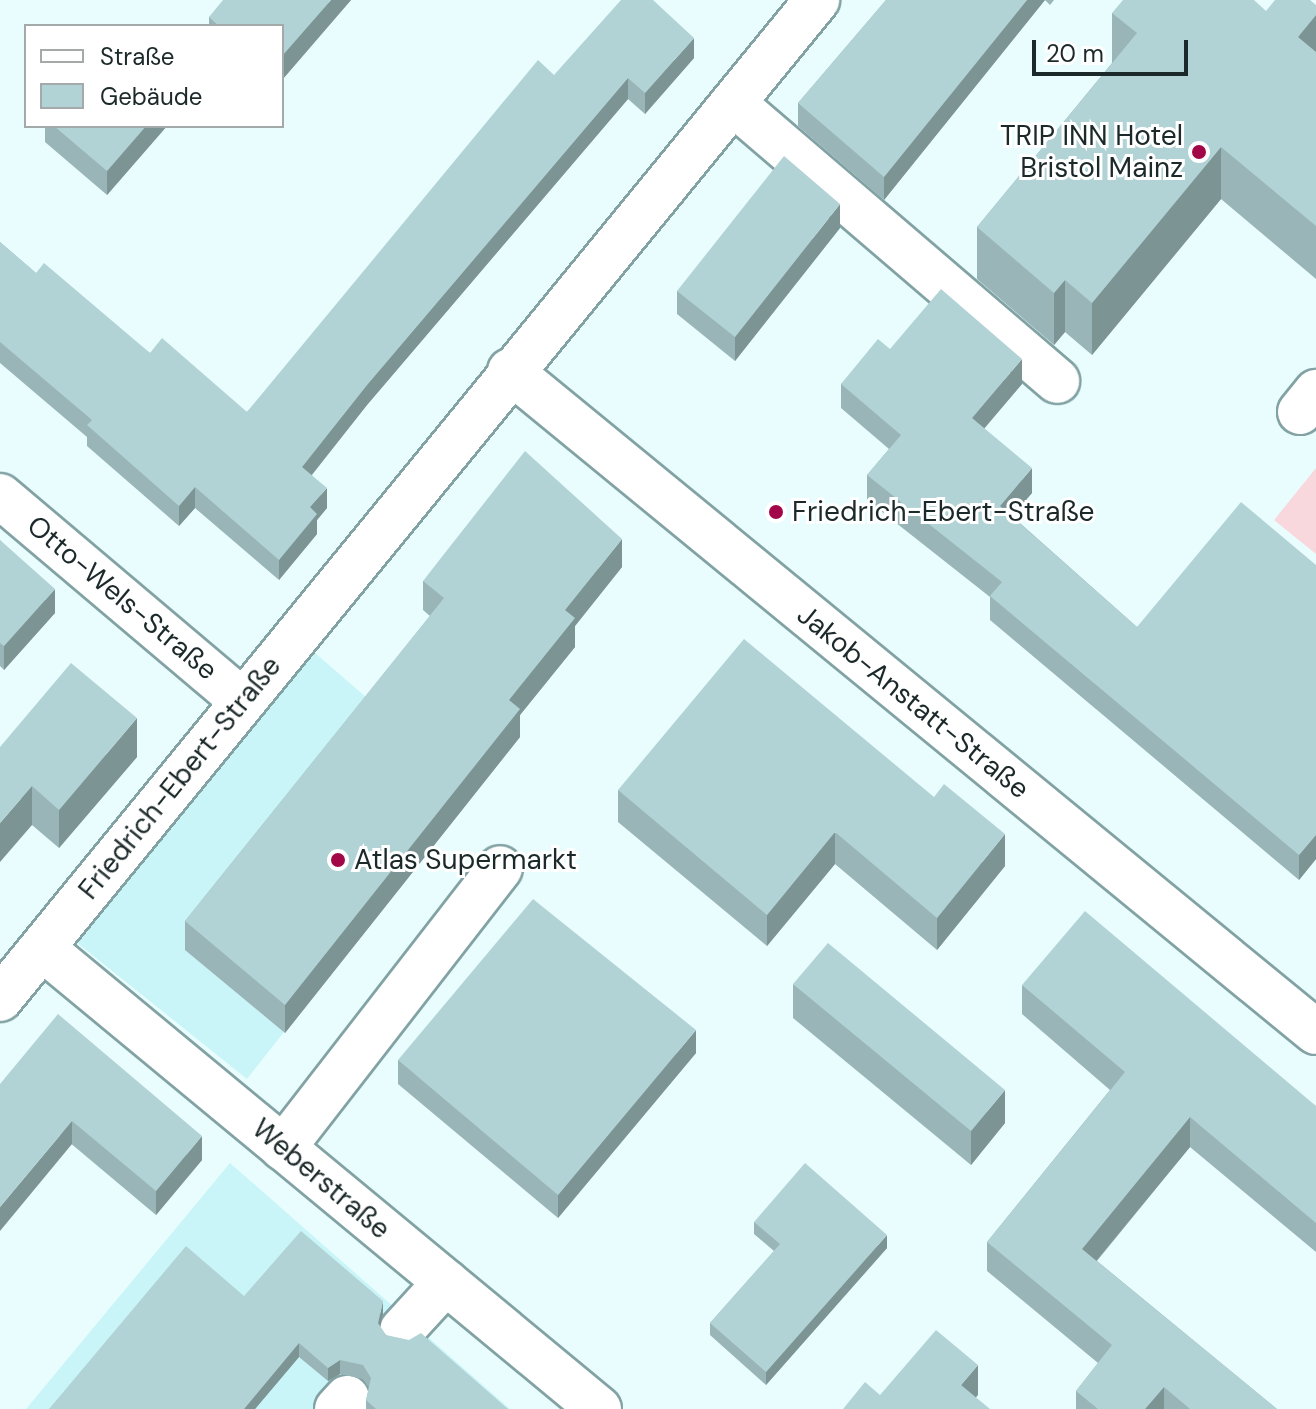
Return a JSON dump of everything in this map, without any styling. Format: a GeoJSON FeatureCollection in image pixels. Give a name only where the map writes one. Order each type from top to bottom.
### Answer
{"type":"FeatureCollection","features":[{"type":"Feature","properties":{"kind":"street","name":"Friedrich-Ebert-Straße"},"geometry":{"type":"LineString","coordinates":[[0,999],[510,371],[817,0]]}},
{"type":"Feature","properties":{"kind":"street"},"geometry":{"type":"LineString","coordinates":[[733,103],[1057,381]]}},
{"type":"Feature","properties":{"kind":"street","name":"Jakob-Anstatt-Straße"},"geometry":{"type":"LineString","coordinates":[[510,371],[1316,1032]]}},
{"type":"Feature","properties":{"kind":"street","name":"Otto-Wels-Straße"},"geometry":{"type":"LineString","coordinates":[[0,496],[243,701]]}},
{"type":"Feature","properties":{"kind":"street"},"geometry":{"type":"LineString","coordinates":[[283,1148],[500,868]]}},
{"type":"Feature","properties":{"kind":"street","name":"Weberstraße"},"geometry":{"type":"LineString","coordinates":[[42,948],[599,1409]]}},
{"type":"Feature","properties":{"kind":"street"},"geometry":{"type":"LineString","coordinates":[[402,1330],[446,1282]]}},
{"type":"Feature","properties":{"kind":"shaded area"},"geometry":{"type":"Polygon","coordinates":[[[1316,468],[1316,554],[1274,520],[1316,468]]]}},
{"type":"Feature","properties":{"kind":"shaded area"},"geometry":{"type":"Polygon","coordinates":[[[314,652],[474,791],[247,1079],[76,942],[314,652]]]}},
{"type":"Feature","properties":{"kind":"shaded area"},"geometry":{"type":"Polygon","coordinates":[[[230,1163],[510,1409],[26,1409],[230,1163]]]}},
{"type":"Feature","properties":{"kind":"building"},"geometry":{"type":"Polygon","coordinates":[[[223,0],[331,0],[284,54],[284,24],[217,24],[209,17],[223,0]]]}},
{"type":"Feature","properties":{"kind":"building"},"geometry":{"type":"Polygon","coordinates":[[[621,0],[653,0],[694,38],[645,93],[628,78],[367,385],[302,467],[327,488],[310,507],[317,514],[279,560],[195,487],[179,506],[87,425],[92,420],[0,342],[0,242],[36,273],[44,263],[150,353],[162,338],[247,412],[538,60],[554,75],[621,0]]]}},
{"type":"Feature","properties":{"kind":"building"},"geometry":{"type":"Polygon","coordinates":[[[886,0],[1027,0],[884,177],[798,103],[886,0]]]}},
{"type":"Feature","properties":{"kind":"building","name":"TRIP INN Hotel Bristol Mainz"},"geometry":{"type":"Polygon","coordinates":[[[1123,0],[1254,0],[1266,11],[1275,0],[1310,0],[1316,5],[1316,15],[1298,37],[1316,52],[1316,226],[1221,147],[1092,303],[1065,280],[1054,293],[977,227],[1137,33],[1112,13],[1123,0]]]}},
{"type":"Feature","properties":{"kind":"building"},"geometry":{"type":"Polygon","coordinates":[[[56,128],[144,128],[107,171],[56,128]]]}},
{"type":"Feature","properties":{"kind":"building"},"geometry":{"type":"Polygon","coordinates":[[[784,156],[840,204],[735,337],[677,291],[784,156]]]}},
{"type":"Feature","properties":{"kind":"building"},"geometry":{"type":"Polygon","coordinates":[[[941,289],[1022,359],[972,418],[1032,468],[1000,506],[1137,627],[1241,502],[1316,565],[1316,835],[1299,855],[990,596],[1002,582],[867,475],[901,435],[841,384],[878,339],[890,349],[941,289]]]}},
{"type":"Feature","properties":{"kind":"building"},"geometry":{"type":"Polygon","coordinates":[[[525,451],[622,539],[565,610],[575,618],[509,700],[520,709],[285,1005],[185,921],[444,598],[423,581],[525,451]]]}},
{"type":"Feature","properties":{"kind":"building"},"geometry":{"type":"Polygon","coordinates":[[[0,540],[55,589],[4,646],[0,643],[0,540]]]}},
{"type":"Feature","properties":{"kind":"building"},"geometry":{"type":"Polygon","coordinates":[[[744,639],[934,797],[944,784],[1005,834],[937,918],[835,832],[767,915],[618,790],[744,639]]]}},
{"type":"Feature","properties":{"kind":"building"},"geometry":{"type":"Polygon","coordinates":[[[71,663],[137,718],[59,810],[32,786],[0,823],[0,747],[71,663]]]}},
{"type":"Feature","properties":{"kind":"building"},"geometry":{"type":"Polygon","coordinates":[[[533,899],[696,1030],[558,1195],[398,1060],[533,899]]]}},
{"type":"Feature","properties":{"kind":"building"},"geometry":{"type":"Polygon","coordinates":[[[1085,911],[1316,1106],[1316,1223],[1190,1117],[1082,1249],[1277,1409],[1190,1409],[1164,1387],[1145,1409],[1098,1409],[1076,1391],[1112,1345],[987,1242],[1125,1072],[1022,985],[1085,911]]]}},
{"type":"Feature","properties":{"kind":"building"},"geometry":{"type":"Polygon","coordinates":[[[828,943],[1005,1090],[971,1131],[793,984],[828,943]]]}},
{"type":"Feature","properties":{"kind":"building"},"geometry":{"type":"Polygon","coordinates":[[[58,1014],[202,1136],[156,1191],[72,1121],[0,1207],[0,1084],[58,1014]]]}},
{"type":"Feature","properties":{"kind":"building"},"geometry":{"type":"Polygon","coordinates":[[[805,1163],[887,1235],[766,1372],[710,1323],[780,1244],[754,1222],[805,1163]]]}},
{"type":"Feature","properties":{"kind":"building"},"geometry":{"type":"Polygon","coordinates":[[[301,1231],[383,1301],[378,1323],[386,1335],[409,1340],[421,1333],[508,1409],[376,1409],[366,1400],[371,1378],[363,1365],[340,1360],[328,1368],[299,1343],[244,1409],[49,1409],[186,1246],[244,1296],[301,1231]]]}},
{"type":"Feature","properties":{"kind":"building"},"geometry":{"type":"Polygon","coordinates":[[[936,1330],[978,1365],[961,1385],[990,1409],[843,1409],[865,1382],[880,1395],[936,1330]]]}},
{"type":"Feature","properties":{"kind":"place","name":"TRIP INN Hotel Bristol Mainz"},"geometry":{"type":"Point","coordinates":[1199,152]}},
{"type":"Feature","properties":{"kind":"place","name":"Friedrich-Ebert-Straße"},"geometry":{"type":"Point","coordinates":[776,512]}},
{"type":"Feature","properties":{"kind":"place","name":"Atlas Supermarkt"},"geometry":{"type":"Point","coordinates":[338,860]}}]}
